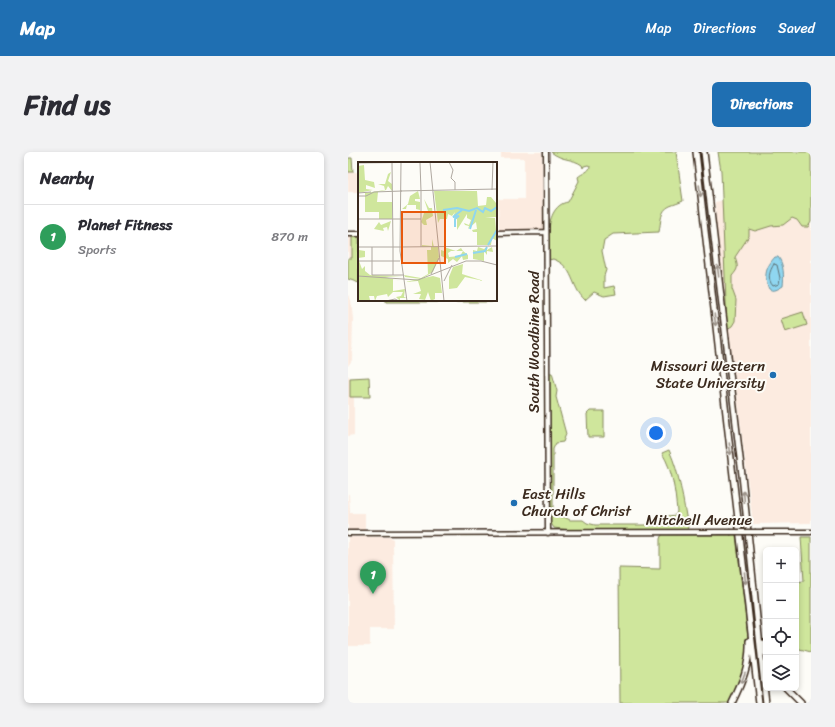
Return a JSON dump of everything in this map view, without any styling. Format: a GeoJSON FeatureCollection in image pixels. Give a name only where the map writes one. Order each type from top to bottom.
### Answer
{"type":"FeatureCollection","features":[{"type":"Feature","properties":{"kind":"highway"},"geometry":{"type":"LineString","coordinates":[[696,152],[759,703]]}},
{"type":"Feature","properties":{"kind":"highway"},"geometry":{"type":"LineString","coordinates":[[704,152],[766,703]]}},
{"type":"Feature","properties":{"kind":"highway"},"geometry":{"type":"LineString","coordinates":[[756,605],[763,645]]}},
{"type":"Feature","properties":{"kind":"highway"},"geometry":{"type":"LineString","coordinates":[[732,703],[744,676],[749,659],[749,612]]}},
{"type":"Feature","properties":{"kind":"highway"},"geometry":{"type":"LineString","coordinates":[[789,691],[801,703]]}},
{"type":"Feature","properties":{"kind":"street","name":"South Woodbine Road"},"geometry":{"type":"LineString","coordinates":[[546,152],[548,533]]}},
{"type":"Feature","properties":{"kind":"street"},"geometry":{"type":"LineString","coordinates":[[497,233],[546,232]]}},
{"type":"Feature","properties":{"kind":"street"},"geometry":{"type":"LineString","coordinates":[[548,523],[552,529],[560,533]]}},
{"type":"Feature","properties":{"kind":"street","name":"Mitchell Avenue"},"geometry":{"type":"LineString","coordinates":[[348,533],[811,532]]}},
{"type":"Feature","properties":{"kind":"shaded area"},"geometry":{"type":"Polygon","coordinates":[[[501,152],[542,152],[543,229],[499,231],[498,199],[524,199],[524,158],[501,158],[501,152]]]}},
{"type":"Feature","properties":{"kind":"shaded area"},"geometry":{"type":"Polygon","coordinates":[[[348,172],[358,172],[358,192],[348,192],[348,172]]]}},
{"type":"Feature","properties":{"kind":"shaded area","name":"Missouri Western State University"},"geometry":{"type":"Polygon","coordinates":[[[811,181],[811,523],[753,524],[716,228],[715,202],[811,181]]]}},
{"type":"Feature","properties":{"kind":"shaded area"},"geometry":{"type":"Polygon","coordinates":[[[348,235],[352,235],[352,258],[348,258],[348,235]]]}},
{"type":"Feature","properties":{"kind":"shaded area"},"geometry":{"type":"Polygon","coordinates":[[[348,295],[351,300],[353,319],[352,360],[348,366],[348,295]]]}},
{"type":"Feature","properties":{"kind":"shaded area"},"geometry":{"type":"Polygon","coordinates":[[[348,375],[350,378],[350,397],[354,397],[354,435],[348,436],[348,375]]]}},
{"type":"Feature","properties":{"kind":"shaded area"},"geometry":{"type":"Polygon","coordinates":[[[348,494],[350,513],[365,513],[365,530],[348,530],[348,494]]]}},
{"type":"Feature","properties":{"kind":"shaded area"},"geometry":{"type":"Polygon","coordinates":[[[348,537],[389,537],[393,539],[394,629],[370,629],[370,646],[348,646],[348,537]]]}},
{"type":"Feature","properties":{"kind":"green space"},"geometry":{"type":"Polygon","coordinates":[[[551,152],[676,152],[683,201],[664,210],[659,232],[613,234],[604,240],[602,251],[606,270],[604,276],[604,288],[614,286],[616,294],[604,296],[594,292],[585,300],[580,295],[565,267],[560,262],[553,259],[549,260],[548,232],[553,213],[563,203],[568,202],[579,181],[578,177],[590,168],[588,165],[584,166],[583,168],[582,165],[574,161],[559,157],[551,152]]]}},
{"type":"Feature","properties":{"kind":"green space"},"geometry":{"type":"Polygon","coordinates":[[[718,152],[811,152],[811,222],[808,227],[802,227],[797,220],[792,218],[783,225],[771,226],[755,231],[749,229],[749,236],[735,257],[737,267],[732,276],[732,289],[736,300],[735,321],[732,326],[727,329],[721,171],[718,152]]]}},
{"type":"Feature","properties":{"kind":"green space"},"geometry":{"type":"Polygon","coordinates":[[[348,158],[352,158],[353,172],[348,172],[348,158]]]}},
{"type":"Feature","properties":{"kind":"green space"},"geometry":{"type":"Polygon","coordinates":[[[352,235],[358,235],[358,283],[348,279],[348,258],[352,258],[352,235]]]}},
{"type":"Feature","properties":{"kind":"green space"},"geometry":{"type":"Polygon","coordinates":[[[386,301],[492,301],[492,302],[386,301]]]}},
{"type":"Feature","properties":{"kind":"green space"},"geometry":{"type":"Polygon","coordinates":[[[803,312],[807,325],[785,332],[781,319],[803,312]]]}},
{"type":"Feature","properties":{"kind":"green space"},"geometry":{"type":"Polygon","coordinates":[[[548,373],[552,373],[557,391],[556,397],[566,434],[563,442],[556,443],[553,449],[553,508],[555,514],[559,517],[564,517],[570,520],[583,520],[587,523],[595,525],[665,525],[668,516],[676,515],[677,511],[671,474],[662,453],[669,450],[676,468],[681,488],[688,527],[687,530],[578,531],[554,528],[549,517],[548,373]]]}},
{"type":"Feature","properties":{"kind":"green space"},"geometry":{"type":"Polygon","coordinates":[[[369,377],[370,397],[350,397],[350,378],[369,377]]]}},
{"type":"Feature","properties":{"kind":"green space"},"geometry":{"type":"Polygon","coordinates":[[[590,411],[604,411],[604,437],[588,437],[587,414],[590,411]]]}},
{"type":"Feature","properties":{"kind":"green space"},"geometry":{"type":"Polygon","coordinates":[[[663,535],[736,535],[748,638],[746,657],[740,682],[729,703],[620,703],[619,568],[660,569],[660,539],[663,535]]]}},
{"type":"Feature","properties":{"kind":"green space"},"geometry":{"type":"Polygon","coordinates":[[[801,537],[811,537],[811,652],[799,649],[799,582],[804,581],[801,537]]]}},
{"type":"Feature","properties":{"kind":"water"},"geometry":{"type":"Polygon","coordinates":[[[775,257],[778,257],[780,260],[783,270],[783,286],[773,290],[769,289],[767,284],[766,272],[769,264],[775,257]]]}},
{"type":"Feature","properties":{"kind":"place","name":"Missouri Western State University"},"geometry":{"type":"Point","coordinates":[773,375]}},
{"type":"Feature","properties":{"kind":"place","name":"East Hills Church of Christ"},"geometry":{"type":"Point","coordinates":[514,503]}},
{"type":"Feature","properties":{"kind":"place","name":"Planet Fitness"},"geometry":{"type":"Point","coordinates":[373,594]}}]}
